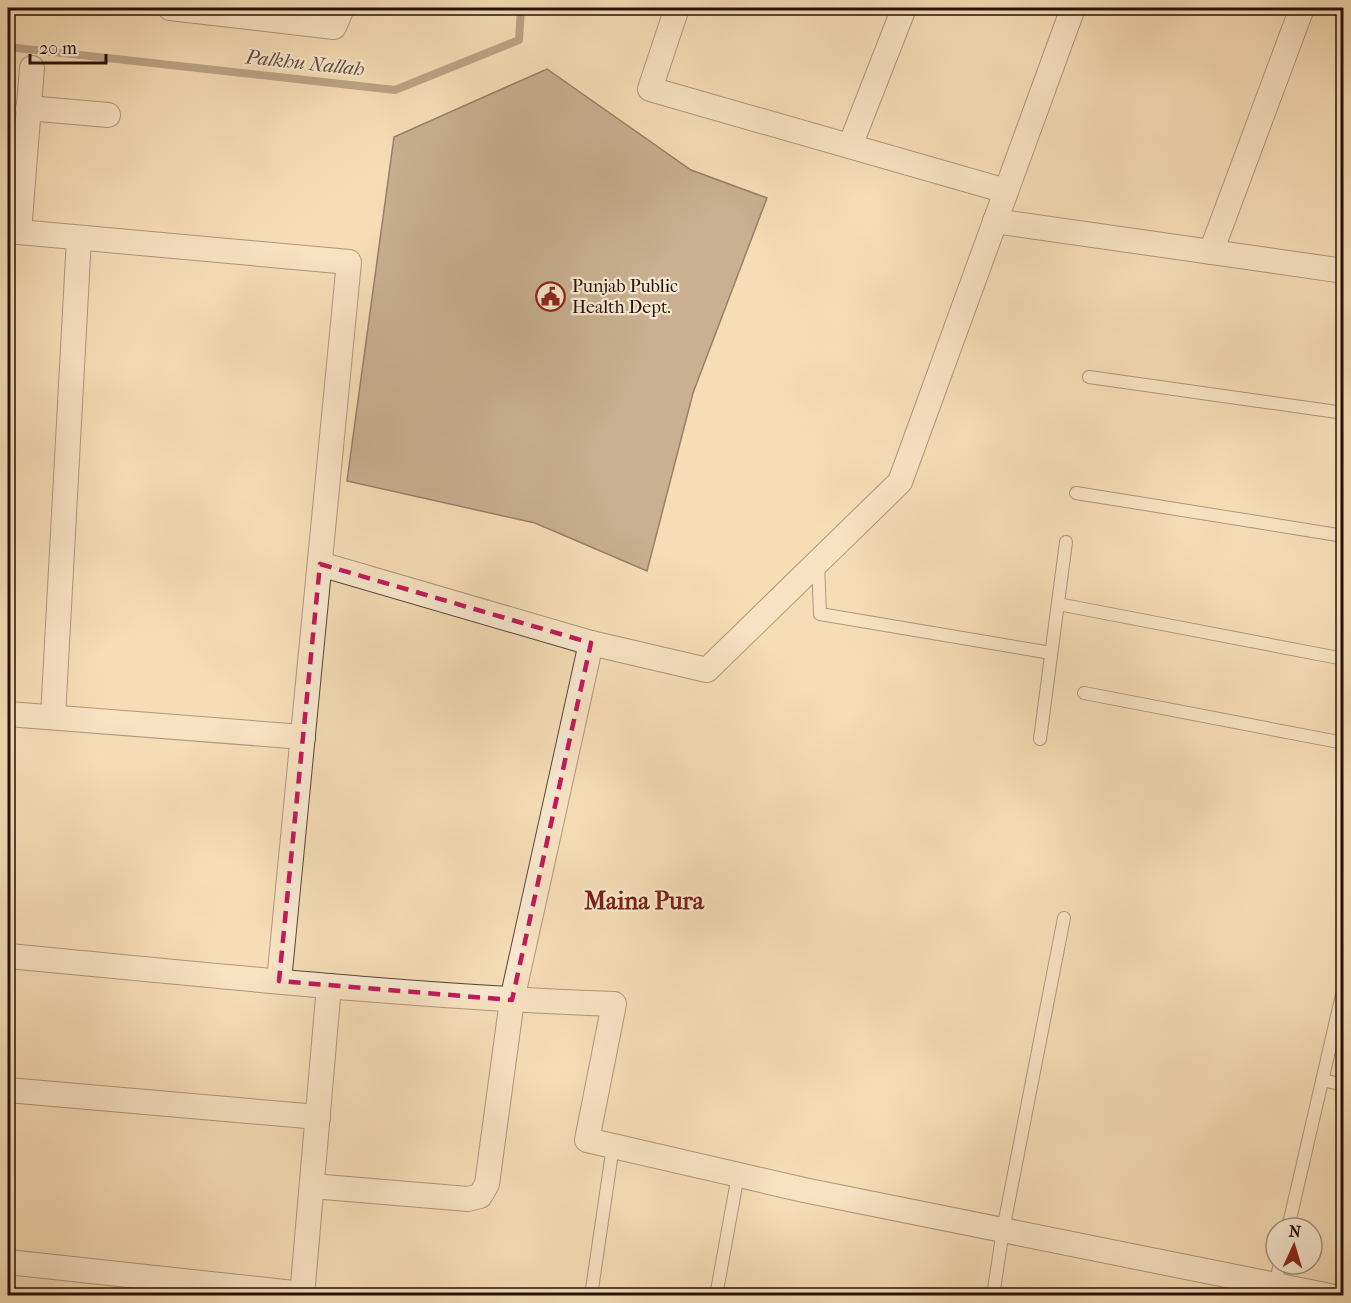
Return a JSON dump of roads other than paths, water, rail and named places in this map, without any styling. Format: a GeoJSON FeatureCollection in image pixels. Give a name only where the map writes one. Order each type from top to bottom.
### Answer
{"type":"FeatureCollection","features":[{"type":"Feature","properties":{"kind":"street"},"geometry":{"type":"LineString","coordinates":[[171,8],[334,27],[342,8]]}},
{"type":"Feature","properties":{"kind":"street"},"geometry":{"type":"LineString","coordinates":[[677,8],[650,89],[1006,191]]}},
{"type":"Feature","properties":{"kind":"street"},"geometry":{"type":"LineString","coordinates":[[850,146],[903,8]]}},
{"type":"Feature","properties":{"kind":"street"},"geometry":{"type":"LineString","coordinates":[[320,564],[591,644],[707,670],[900,482],[1073,8]]}},
{"type":"Feature","properties":{"kind":"street"},"geometry":{"type":"LineString","coordinates":[[1211,252],[1302,8]]}},
{"type":"Feature","properties":{"kind":"street"},"geometry":{"type":"LineString","coordinates":[[32,68],[13,232],[350,262],[279,981]]}},
{"type":"Feature","properties":{"kind":"street"},"geometry":{"type":"LineString","coordinates":[[28,108],[108,115]]}},
{"type":"Feature","properties":{"kind":"street"},"geometry":{"type":"LineString","coordinates":[[995,221],[1344,271]]}},
{"type":"Feature","properties":{"kind":"street"},"geometry":{"type":"LineString","coordinates":[[53,717],[79,238]]}},
{"type":"Feature","properties":{"kind":"street"},"geometry":{"type":"LineString","coordinates":[[312,1186],[468,1199],[480,1196],[487,1184],[512,1000],[591,644]]}},
{"type":"Feature","properties":{"kind":"street"},"geometry":{"type":"LineString","coordinates":[[8,714],[303,737]]}},
{"type":"Feature","properties":{"kind":"street"},"geometry":{"type":"LineString","coordinates":[[8,956],[329,986],[512,1000],[614,1004],[586,1140],[738,1175],[1003,1230],[1264,1272]]}},
{"type":"Feature","properties":{"kind":"street"},"geometry":{"type":"LineString","coordinates":[[8,1262],[303,1295],[329,986]]}},
{"type":"Feature","properties":{"kind":"street"},"geometry":{"type":"LineString","coordinates":[[8,1090],[318,1118]]}},
{"type":"Feature","properties":{"kind":"street"},"geometry":{"type":"LineString","coordinates":[[1282,1276],[1330,1296]]}},
{"type":"Feature","properties":{"kind":"lane"},"geometry":{"type":"LineString","coordinates":[[1089,377],[1344,413]]}},
{"type":"Feature","properties":{"kind":"lane"},"geometry":{"type":"LineString","coordinates":[[1076,493],[1344,536]]}},
{"type":"Feature","properties":{"kind":"lane"},"geometry":{"type":"LineString","coordinates":[[1040,739],[1066,542]]}},
{"type":"Feature","properties":{"kind":"lane"},"geometry":{"type":"LineString","coordinates":[[818,562],[820,614],[1051,653]]}},
{"type":"Feature","properties":{"kind":"lane"},"geometry":{"type":"LineString","coordinates":[[1058,604],[1344,659]]}},
{"type":"Feature","properties":{"kind":"lane"},"geometry":{"type":"LineString","coordinates":[[1084,693],[1344,743]]}},
{"type":"Feature","properties":{"kind":"lane"},"geometry":{"type":"LineString","coordinates":[[993,1296],[1003,1230],[1064,918]]}},
{"type":"Feature","properties":{"kind":"lane"},"geometry":{"type":"LineString","coordinates":[[1291,1216],[1344,986]]}},
{"type":"Feature","properties":{"kind":"lane"},"geometry":{"type":"LineString","coordinates":[[1322,1080],[1344,1085]]}},
{"type":"Feature","properties":{"kind":"lane"},"geometry":{"type":"LineString","coordinates":[[591,1296],[613,1146]]}},
{"type":"Feature","properties":{"kind":"lane"},"geometry":{"type":"LineString","coordinates":[[716,1296],[738,1175]]}},
{"type":"Feature","properties":{"kind":"waterway","name":"Palkhu Nallah"},"geometry":{"type":"LineString","coordinates":[[8,47],[395,90],[519,40],[521,8]]}},
{"type":"Feature","properties":{"kind":"place","name":"Punjab Public Health Dept."},"geometry":{"type":"Point","coordinates":[551,296]}},
{"type":"Feature","properties":{"kind":"district","name":"Maina Pura"},"geometry":{"type":"Point","coordinates":[644,901]}}]}
